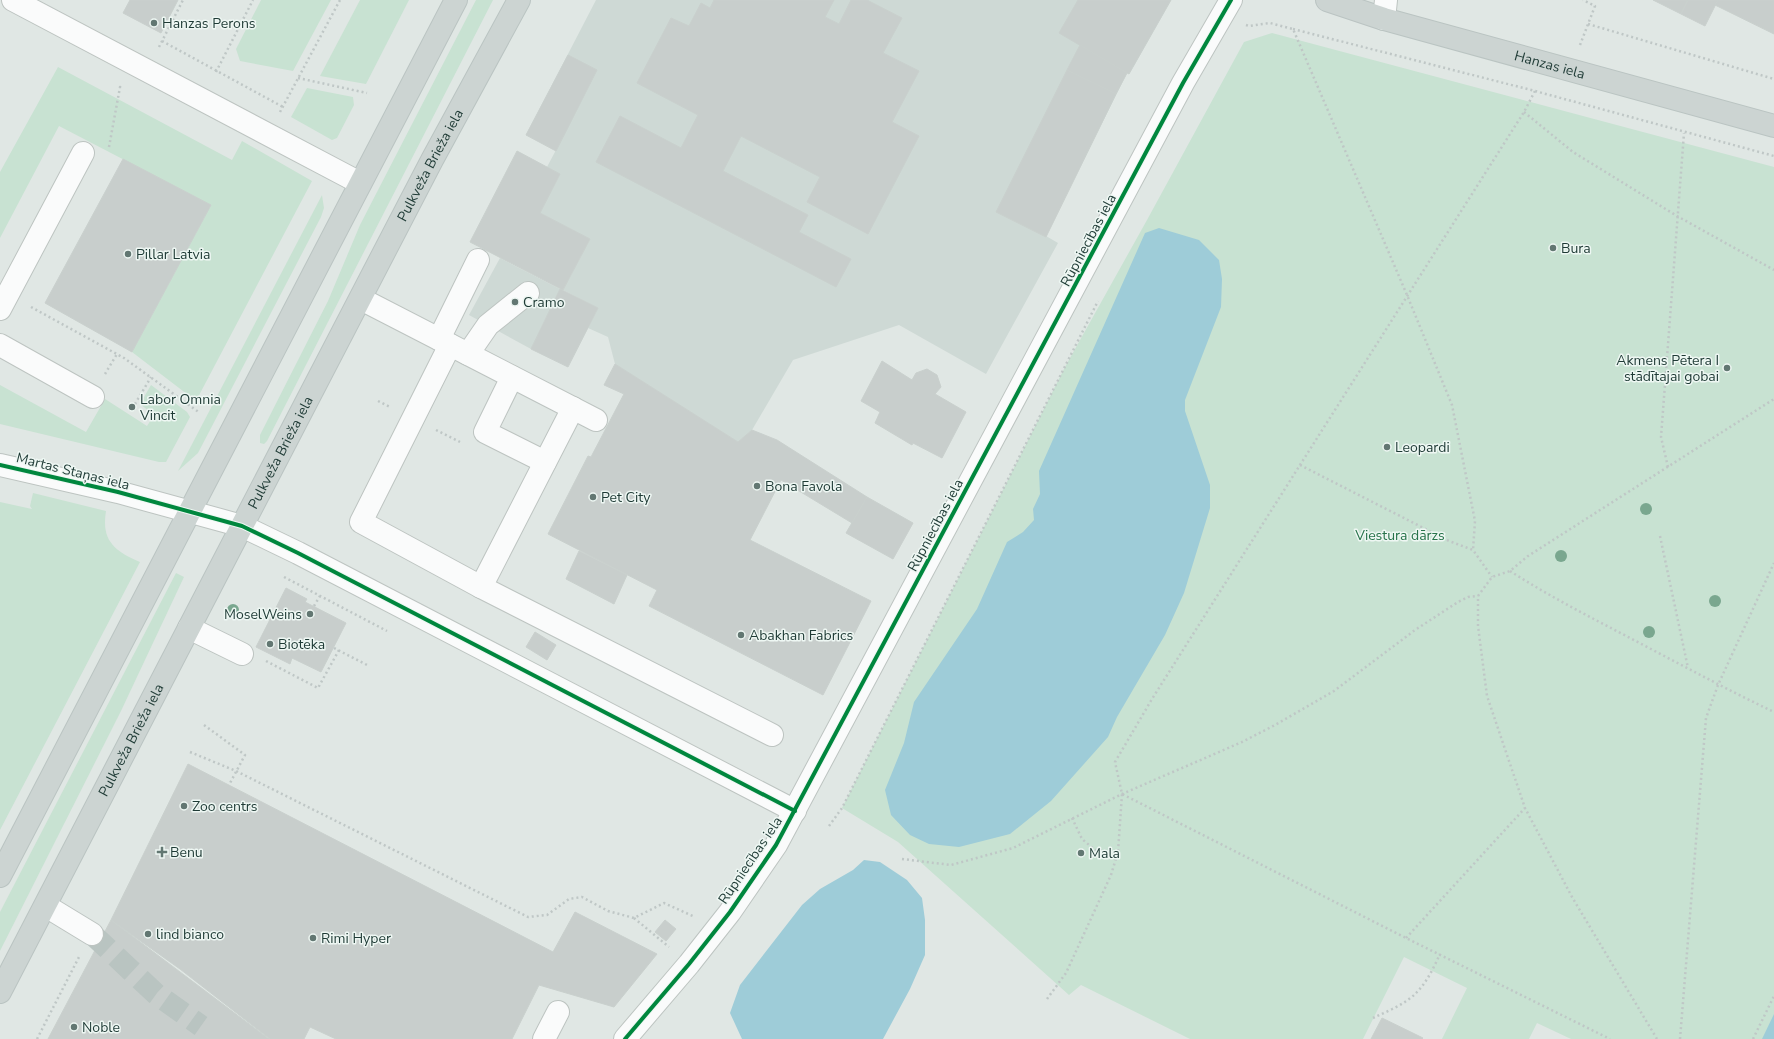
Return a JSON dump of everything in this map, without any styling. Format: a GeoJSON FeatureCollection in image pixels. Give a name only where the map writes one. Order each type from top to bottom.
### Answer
{"type":"FeatureCollection","features":[{"type":"Feature","properties":{"kind":"main road"},"geometry":{"type":"LineString","coordinates":[[0,876],[456,0]]}},
{"type":"Feature","properties":{"kind":"main road","name":"Pulkveža Brieža iela"},"geometry":{"type":"LineString","coordinates":[[0,992],[432,160],[519,0]]}},
{"type":"Feature","properties":{"kind":"main road","name":"Hanzas iela"},"geometry":{"type":"LineString","coordinates":[[1327,0],[1385,10],[1774,126]]}},
{"type":"Feature","properties":{"kind":"street"},"geometry":{"type":"LineString","coordinates":[[13,0],[360,183]]}},
{"type":"Feature","properties":{"kind":"street","name":"Rūpniecības iela"},"geometry":{"type":"LineString","coordinates":[[625,1039],[689,964],[730,912],[776,845],[796,811],[1183,83],[1228,6]]}},
{"type":"Feature","properties":{"kind":"street"},"geometry":{"type":"LineString","coordinates":[[0,309],[83,153]]}},
{"type":"Feature","properties":{"kind":"street"},"geometry":{"type":"LineString","coordinates":[[478,260],[452,346],[361,522],[481,587],[772,735]]}},
{"type":"Feature","properties":{"kind":"street"},"geometry":{"type":"LineString","coordinates":[[452,346],[488,325],[528,293]]}},
{"type":"Feature","properties":{"kind":"street"},"geometry":{"type":"LineString","coordinates":[[361,299],[596,420]]}},
{"type":"Feature","properties":{"kind":"street"},"geometry":{"type":"LineString","coordinates":[[0,345],[94,397]]}},
{"type":"Feature","properties":{"kind":"street"},"geometry":{"type":"LineString","coordinates":[[512,377],[485,432],[545,462]]}},
{"type":"Feature","properties":{"kind":"street"},"geometry":{"type":"LineString","coordinates":[[481,587],[573,408]]}},
{"type":"Feature","properties":{"kind":"street","name":"Martas Staņas iela"},"geometry":{"type":"LineString","coordinates":[[0,464],[118,492],[188,513],[242,526],[298,553],[796,811]]}},
{"type":"Feature","properties":{"kind":"street"},"geometry":{"type":"LineString","coordinates":[[189,628],[242,654]]}},
{"type":"Feature","properties":{"kind":"street"},"geometry":{"type":"LineString","coordinates":[[46,906],[92,934]]}},
{"type":"Feature","properties":{"kind":"street"},"geometry":{"type":"LineString","coordinates":[[544,1039],[558,1012]]}},
{"type":"Feature","properties":{"kind":"path"},"geometry":{"type":"LineString","coordinates":[[150,72],[162,41],[183,0]]}},
{"type":"Feature","properties":{"kind":"path"},"geometry":{"type":"LineString","coordinates":[[216,72],[253,0]]}},
{"type":"Feature","properties":{"kind":"path"},"geometry":{"type":"LineString","coordinates":[[277,118],[340,0]]}},
{"type":"Feature","properties":{"kind":"path"},"geometry":{"type":"LineString","coordinates":[[1580,45],[1595,6],[1583,0]]}},
{"type":"Feature","properties":{"kind":"path"},"geometry":{"type":"LineString","coordinates":[[1228,6],[1249,26]]}},
{"type":"Feature","properties":{"kind":"path"},"geometry":{"type":"LineString","coordinates":[[1246,30],[1249,26],[1270,23],[1535,91],[1774,156]]}},
{"type":"Feature","properties":{"kind":"path"},"geometry":{"type":"LineString","coordinates":[[1588,24],[1774,79]]}},
{"type":"Feature","properties":{"kind":"path"},"geometry":{"type":"LineString","coordinates":[[1293,29],[1407,295],[1452,405],[1475,521],[1473,550]]}},
{"type":"Feature","properties":{"kind":"path"},"geometry":{"type":"LineString","coordinates":[[162,41],[282,108]]}},
{"type":"Feature","properties":{"kind":"path"},"geometry":{"type":"LineString","coordinates":[[298,78],[367,93]]}},
{"type":"Feature","properties":{"kind":"path"},"geometry":{"type":"LineString","coordinates":[[108,148],[120,87],[126,90]]}},
{"type":"Feature","properties":{"kind":"path"},"geometry":{"type":"LineString","coordinates":[[1046,999],[1066,973],[1111,875],[1118,852],[1122,794],[1116,762],[1152,699],[1524,112],[1535,91]]}},
{"type":"Feature","properties":{"kind":"path"},"geometry":{"type":"LineString","coordinates":[[1524,112],[1572,152],[1677,216],[1774,270]]}},
{"type":"Feature","properties":{"kind":"path"},"geometry":{"type":"LineString","coordinates":[[1668,467],[1661,437],[1684,132]]}},
{"type":"Feature","properties":{"kind":"path"},"geometry":{"type":"LineString","coordinates":[[829,826],[842,808],[1100,298]]}},
{"type":"Feature","properties":{"kind":"path"},"geometry":{"type":"LineString","coordinates":[[27,305],[120,356],[200,413]]}},
{"type":"Feature","properties":{"kind":"path"},"geometry":{"type":"LineString","coordinates":[[135,404],[151,378]]}},
{"type":"Feature","properties":{"kind":"path"},"geometry":{"type":"LineString","coordinates":[[1657,1039],[1572,897],[1525,808],[1487,696],[1478,626],[1478,596],[1492,577],[1510,571],[1528,556],[1774,399]]}},
{"type":"Feature","properties":{"kind":"path"},"geometry":{"type":"LineString","coordinates":[[1300,465],[1449,541],[1473,550],[1492,577]]}},
{"type":"Feature","properties":{"kind":"path"},"geometry":{"type":"LineString","coordinates":[[1660,536],[1688,668]]}},
{"type":"Feature","properties":{"kind":"path"},"geometry":{"type":"LineString","coordinates":[[1680,1039],[1706,718],[1718,685],[1774,563]]}},
{"type":"Feature","properties":{"kind":"path"},"geometry":{"type":"LineString","coordinates":[[1510,571],[1560,601],[1718,685],[1774,712]]}},
{"type":"Feature","properties":{"kind":"path"},"geometry":{"type":"LineString","coordinates":[[284,578],[387,631]]}},
{"type":"Feature","properties":{"kind":"path"},"geometry":{"type":"LineString","coordinates":[[314,606],[320,596]]}},
{"type":"Feature","properties":{"kind":"path"},"geometry":{"type":"LineString","coordinates":[[902,859],[952,865],[1013,848],[1122,794],[1242,742],[1275,725],[1334,691],[1415,630],[1458,602],[1478,596]]}},
{"type":"Feature","properties":{"kind":"path"},"geometry":{"type":"LineString","coordinates":[[334,648],[369,666]]}},
{"type":"Feature","properties":{"kind":"path"},"geometry":{"type":"LineString","coordinates":[[265,660],[318,688],[339,650]]}},
{"type":"Feature","properties":{"kind":"path"},"geometry":{"type":"LineString","coordinates":[[204,725],[245,755],[229,785]]}},
{"type":"Feature","properties":{"kind":"path"},"geometry":{"type":"LineString","coordinates":[[190,752],[236,771],[528,917],[547,915],[569,899],[582,897],[608,911],[634,918],[689,964]]}},
{"type":"Feature","properties":{"kind":"path"},"geometry":{"type":"LineString","coordinates":[[1122,794],[1406,938],[1610,1039]]}},
{"type":"Feature","properties":{"kind":"path"},"geometry":{"type":"LineString","coordinates":[[1406,938],[1525,808]]}},
{"type":"Feature","properties":{"kind":"path"},"geometry":{"type":"LineString","coordinates":[[1072,818],[1082,839],[1095,850],[1118,852]]}},
{"type":"Feature","properties":{"kind":"path"},"geometry":{"type":"LineString","coordinates":[[634,918],[664,903],[696,918]]}},
{"type":"Feature","properties":{"kind":"path"},"geometry":{"type":"LineString","coordinates":[[37,1039],[92,934]]}},
{"type":"Feature","properties":{"kind":"path"},"geometry":{"type":"LineString","coordinates":[[1373,1018],[1393,1009],[1416,993],[1432,971],[1440,954]]}},
{"type":"Feature","properties":{"kind":"path"},"geometry":{"type":"LineString","coordinates":[[1753,1039],[1774,996]]}},
{"type":"Feature","properties":{"kind":"shaded area"},"geometry":{"type":"Polygon","coordinates":[[[596,0],[1171,0],[1129,74],[1127,73],[1046,236],[1058,243],[986,374],[899,325],[793,360],[752,430],[738,442],[615,364],[608,337],[588,328],[598,308],[563,290],[590,239],[540,213],[560,174],[547,167],[556,150],[526,135],[596,0]]]}},
{"type":"Feature","properties":{"kind":"shaded area","name":"Cramo"},"geometry":{"type":"Polygon","coordinates":[[[500,258],[560,289],[531,349],[469,315],[500,258]]]}},
{"type":"Feature","properties":{"kind":"green space"},"geometry":{"type":"Polygon","coordinates":[[[261,0],[331,0],[293,71],[240,61],[236,49],[261,0]]]}},
{"type":"Feature","properties":{"kind":"green space"},"geometry":{"type":"Polygon","coordinates":[[[360,0],[409,0],[366,84],[320,76],[360,0]]]}},
{"type":"Feature","properties":{"kind":"green space"},"geometry":{"type":"Polygon","coordinates":[[[476,0],[493,0],[267,441],[264,444],[260,443],[260,435],[328,301],[360,225],[476,0]]]}},
{"type":"Feature","properties":{"kind":"green space","name":"Viestura dārzs"},"geometry":{"type":"Polygon","coordinates":[[[1272,33],[1774,167],[1774,1039],[1571,1039],[1537,1023],[1529,1039],[1442,1039],[1467,988],[1404,957],[1363,1039],[1190,1039],[1081,985],[1069,995],[898,842],[842,808],[1065,367],[1244,42],[1272,33]]]}},
{"type":"Feature","properties":{"kind":"green space"},"geometry":{"type":"Polygon","coordinates":[[[58,67],[232,160],[242,141],[312,181],[196,401],[132,352],[211,205],[59,126],[0,238],[0,172],[58,67]]]}},
{"type":"Feature","properties":{"kind":"green space"},"geometry":{"type":"Polygon","coordinates":[[[307,88],[353,97],[354,105],[337,138],[332,140],[291,117],[307,88]]]}},
{"type":"Feature","properties":{"kind":"green space"},"geometry":{"type":"Polygon","coordinates":[[[322,195],[324,208],[321,217],[198,453],[178,471],[322,195]]]}},
{"type":"Feature","properties":{"kind":"green space"},"geometry":{"type":"Polygon","coordinates":[[[0,385],[86,432],[105,399],[147,426],[154,415],[140,404],[151,385],[187,412],[190,417],[166,462],[159,462],[0,424],[0,385]]]}},
{"type":"Feature","properties":{"kind":"green space"},"geometry":{"type":"Polygon","coordinates":[[[33,493],[106,511],[106,530],[112,544],[123,554],[140,562],[0,830],[0,502],[32,509],[30,506],[33,493]]]}},
{"type":"Feature","properties":{"kind":"green space"},"geometry":{"type":"Polygon","coordinates":[[[176,573],[184,577],[121,711],[0,951],[0,912],[176,573]]]}},
{"type":"Feature","properties":{"kind":"water"},"geometry":{"type":"Polygon","coordinates":[[[1159,228],[1199,240],[1219,260],[1222,279],[1221,307],[1185,400],[1185,411],[1210,485],[1210,508],[1184,593],[1165,635],[1117,717],[1108,737],[1051,801],[1010,834],[959,847],[929,844],[910,835],[891,815],[885,790],[904,743],[914,702],[977,609],[1007,542],[1023,532],[1034,520],[1033,509],[1040,494],[1039,471],[1145,233],[1159,228]]]}},
{"type":"Feature","properties":{"kind":"water"},"geometry":{"type":"Polygon","coordinates":[[[864,860],[880,862],[907,880],[922,898],[925,920],[925,955],[910,989],[883,1039],[742,1039],[730,1013],[740,985],[802,905],[820,889],[853,870],[864,860]]]}},
{"type":"Feature","properties":{"kind":"water"},"geometry":{"type":"Polygon","coordinates":[[[1774,1014],[1774,1039],[1762,1039],[1774,1014]]]}},
{"type":"Feature","properties":{"kind":"building","name":"Hanzas Perons"},"geometry":{"type":"Polygon","coordinates":[[[130,0],[178,0],[161,33],[123,13],[130,0]]]}},
{"type":"Feature","properties":{"kind":"building"},"geometry":{"type":"Polygon","coordinates":[[[714,0],[834,0],[825,17],[839,24],[851,0],[867,0],[902,18],[883,53],[919,71],[892,122],[919,136],[868,234],[807,202],[820,177],[741,136],[723,171],[808,215],[799,232],[851,259],[836,287],[596,162],[620,116],[681,148],[698,115],[637,83],[671,18],[689,26],[701,3],[710,8],[714,0]]]}},
{"type":"Feature","properties":{"kind":"building"},"geometry":{"type":"Polygon","coordinates":[[[1078,0],[1171,0],[1129,74],[1059,33],[1078,0]]]}},
{"type":"Feature","properties":{"kind":"building"},"geometry":{"type":"Polygon","coordinates":[[[1653,0],[1688,0],[1681,14],[1653,0]]]}},
{"type":"Feature","properties":{"kind":"building"},"geometry":{"type":"Polygon","coordinates":[[[1688,0],[1718,0],[1705,26],[1681,14],[1688,0]]]}},
{"type":"Feature","properties":{"kind":"building"},"geometry":{"type":"Polygon","coordinates":[[[1718,0],[1774,0],[1774,34],[1715,5],[1718,0]]]}},
{"type":"Feature","properties":{"kind":"building"},"geometry":{"type":"Polygon","coordinates":[[[1080,45],[1127,73],[1116,94],[1067,70],[1080,45]]]}},
{"type":"Feature","properties":{"kind":"building"},"geometry":{"type":"Polygon","coordinates":[[[568,55],[597,70],[556,151],[526,135],[568,55]]]}},
{"type":"Feature","properties":{"kind":"building"},"geometry":{"type":"Polygon","coordinates":[[[1067,70],[1116,94],[1046,237],[996,212],[1067,70]]]}},
{"type":"Feature","properties":{"kind":"building"},"geometry":{"type":"Polygon","coordinates":[[[517,151],[560,174],[540,213],[590,239],[563,290],[470,242],[517,151]]]}},
{"type":"Feature","properties":{"kind":"building","name":"Pillar Latvia"},"geometry":{"type":"Polygon","coordinates":[[[123,159],[211,205],[132,352],[45,303],[123,159]]]}},
{"type":"Feature","properties":{"kind":"building"},"geometry":{"type":"Polygon","coordinates":[[[560,289],[598,308],[568,367],[531,349],[560,289]]]}},
{"type":"Feature","properties":{"kind":"building"},"geometry":{"type":"Polygon","coordinates":[[[882,361],[912,380],[916,373],[927,369],[937,375],[941,387],[935,394],[966,412],[942,458],[913,443],[912,445],[875,423],[880,412],[861,401],[882,361]]]}},
{"type":"Feature","properties":{"kind":"building"},"geometry":{"type":"Polygon","coordinates":[[[615,364],[738,442],[752,430],[777,440],[867,497],[852,523],[781,480],[750,540],[871,601],[823,695],[649,606],[657,590],[548,534],[588,456],[591,457],[624,394],[604,385],[615,364]]]}},
{"type":"Feature","properties":{"kind":"building"},"geometry":{"type":"Polygon","coordinates":[[[867,497],[913,523],[893,559],[846,533],[867,497]]]}},
{"type":"Feature","properties":{"kind":"building"},"geometry":{"type":"Polygon","coordinates":[[[579,551],[627,575],[614,604],[566,579],[579,551]]]}},
{"type":"Feature","properties":{"kind":"building"},"geometry":{"type":"Polygon","coordinates":[[[286,588],[307,599],[305,602],[346,623],[321,672],[292,658],[290,664],[256,647],[286,588]]]}},
{"type":"Feature","properties":{"kind":"building"},"geometry":{"type":"Polygon","coordinates":[[[535,632],[556,645],[547,660],[526,647],[535,632]]]}},
{"type":"Feature","properties":{"kind":"building"},"geometry":{"type":"Polygon","coordinates":[[[188,764],[553,952],[575,912],[657,954],[614,1007],[539,985],[512,1039],[336,1039],[310,1027],[304,1039],[270,1039],[180,969],[111,920],[188,764]]]}},
{"type":"Feature","properties":{"kind":"building"},"geometry":{"type":"Polygon","coordinates":[[[111,920],[269,1039],[48,1039],[111,920]]]}},
{"type":"Feature","properties":{"kind":"building"},"geometry":{"type":"Polygon","coordinates":[[[665,920],[676,929],[666,941],[655,932],[665,920]]]}},
{"type":"Feature","properties":{"kind":"building"},"geometry":{"type":"Polygon","coordinates":[[[1382,1018],[1423,1038],[1371,1039],[1382,1018]]]}},
{"type":"Feature","properties":{"kind":"tunnel"},"geometry":{"type":"LineString","coordinates":[[92,934],[156,994],[201,1026]]}},
{"type":"Feature","properties":{"kind":"cycle path"},"geometry":{"type":"LineString","coordinates":[[625,1039],[689,964],[730,912],[776,845],[1183,83],[1231,0]]}},
{"type":"Feature","properties":{"kind":"cycle path"},"geometry":{"type":"LineString","coordinates":[[0,465],[118,492],[242,526],[298,553],[795,811]]}},
{"type":"Feature","properties":{"kind":"place","name":"Hanzas Perons"},"geometry":{"type":"Point","coordinates":[154,23]}},
{"type":"Feature","properties":{"kind":"place","name":"Bura"},"geometry":{"type":"Point","coordinates":[1553,248]}},
{"type":"Feature","properties":{"kind":"place","name":"Pillar Latvia"},"geometry":{"type":"Point","coordinates":[128,254]}},
{"type":"Feature","properties":{"kind":"place","name":"Cramo"},"geometry":{"type":"Point","coordinates":[515,302]}},
{"type":"Feature","properties":{"kind":"place","name":"Akmens Pētera I stādītajai gobai"},"geometry":{"type":"Point","coordinates":[1727,368]}},
{"type":"Feature","properties":{"kind":"place","name":"Labor Omnia Vincit"},"geometry":{"type":"Point","coordinates":[132,407]}},
{"type":"Feature","properties":{"kind":"place","name":"Leopardi"},"geometry":{"type":"Point","coordinates":[1387,447]}},
{"type":"Feature","properties":{"kind":"place","name":"Bona Favola"},"geometry":{"type":"Point","coordinates":[757,486]}},
{"type":"Feature","properties":{"kind":"place","name":"Pet City"},"geometry":{"type":"Point","coordinates":[593,497]}},
{"type":"Feature","properties":{"kind":"place","name":"MoselWeins"},"geometry":{"type":"Point","coordinates":[310,614]}},
{"type":"Feature","properties":{"kind":"place","name":"Abakhan Fabrics"},"geometry":{"type":"Point","coordinates":[741,635]}},
{"type":"Feature","properties":{"kind":"place","name":"Biotēka"},"geometry":{"type":"Point","coordinates":[270,644]}},
{"type":"Feature","properties":{"kind":"place","name":"Zoo centrs"},"geometry":{"type":"Point","coordinates":[184,806]}},
{"type":"Feature","properties":{"kind":"place","name":"Benu"},"geometry":{"type":"Point","coordinates":[162,852]}},
{"type":"Feature","properties":{"kind":"place","name":"Mala"},"geometry":{"type":"Point","coordinates":[1081,853]}},
{"type":"Feature","properties":{"kind":"place","name":"lind bianco"},"geometry":{"type":"Point","coordinates":[148,934]}},
{"type":"Feature","properties":{"kind":"place","name":"Rimi Hyper"},"geometry":{"type":"Point","coordinates":[313,938]}},
{"type":"Feature","properties":{"kind":"place","name":"Noble"},"geometry":{"type":"Point","coordinates":[74,1027]}}]}
